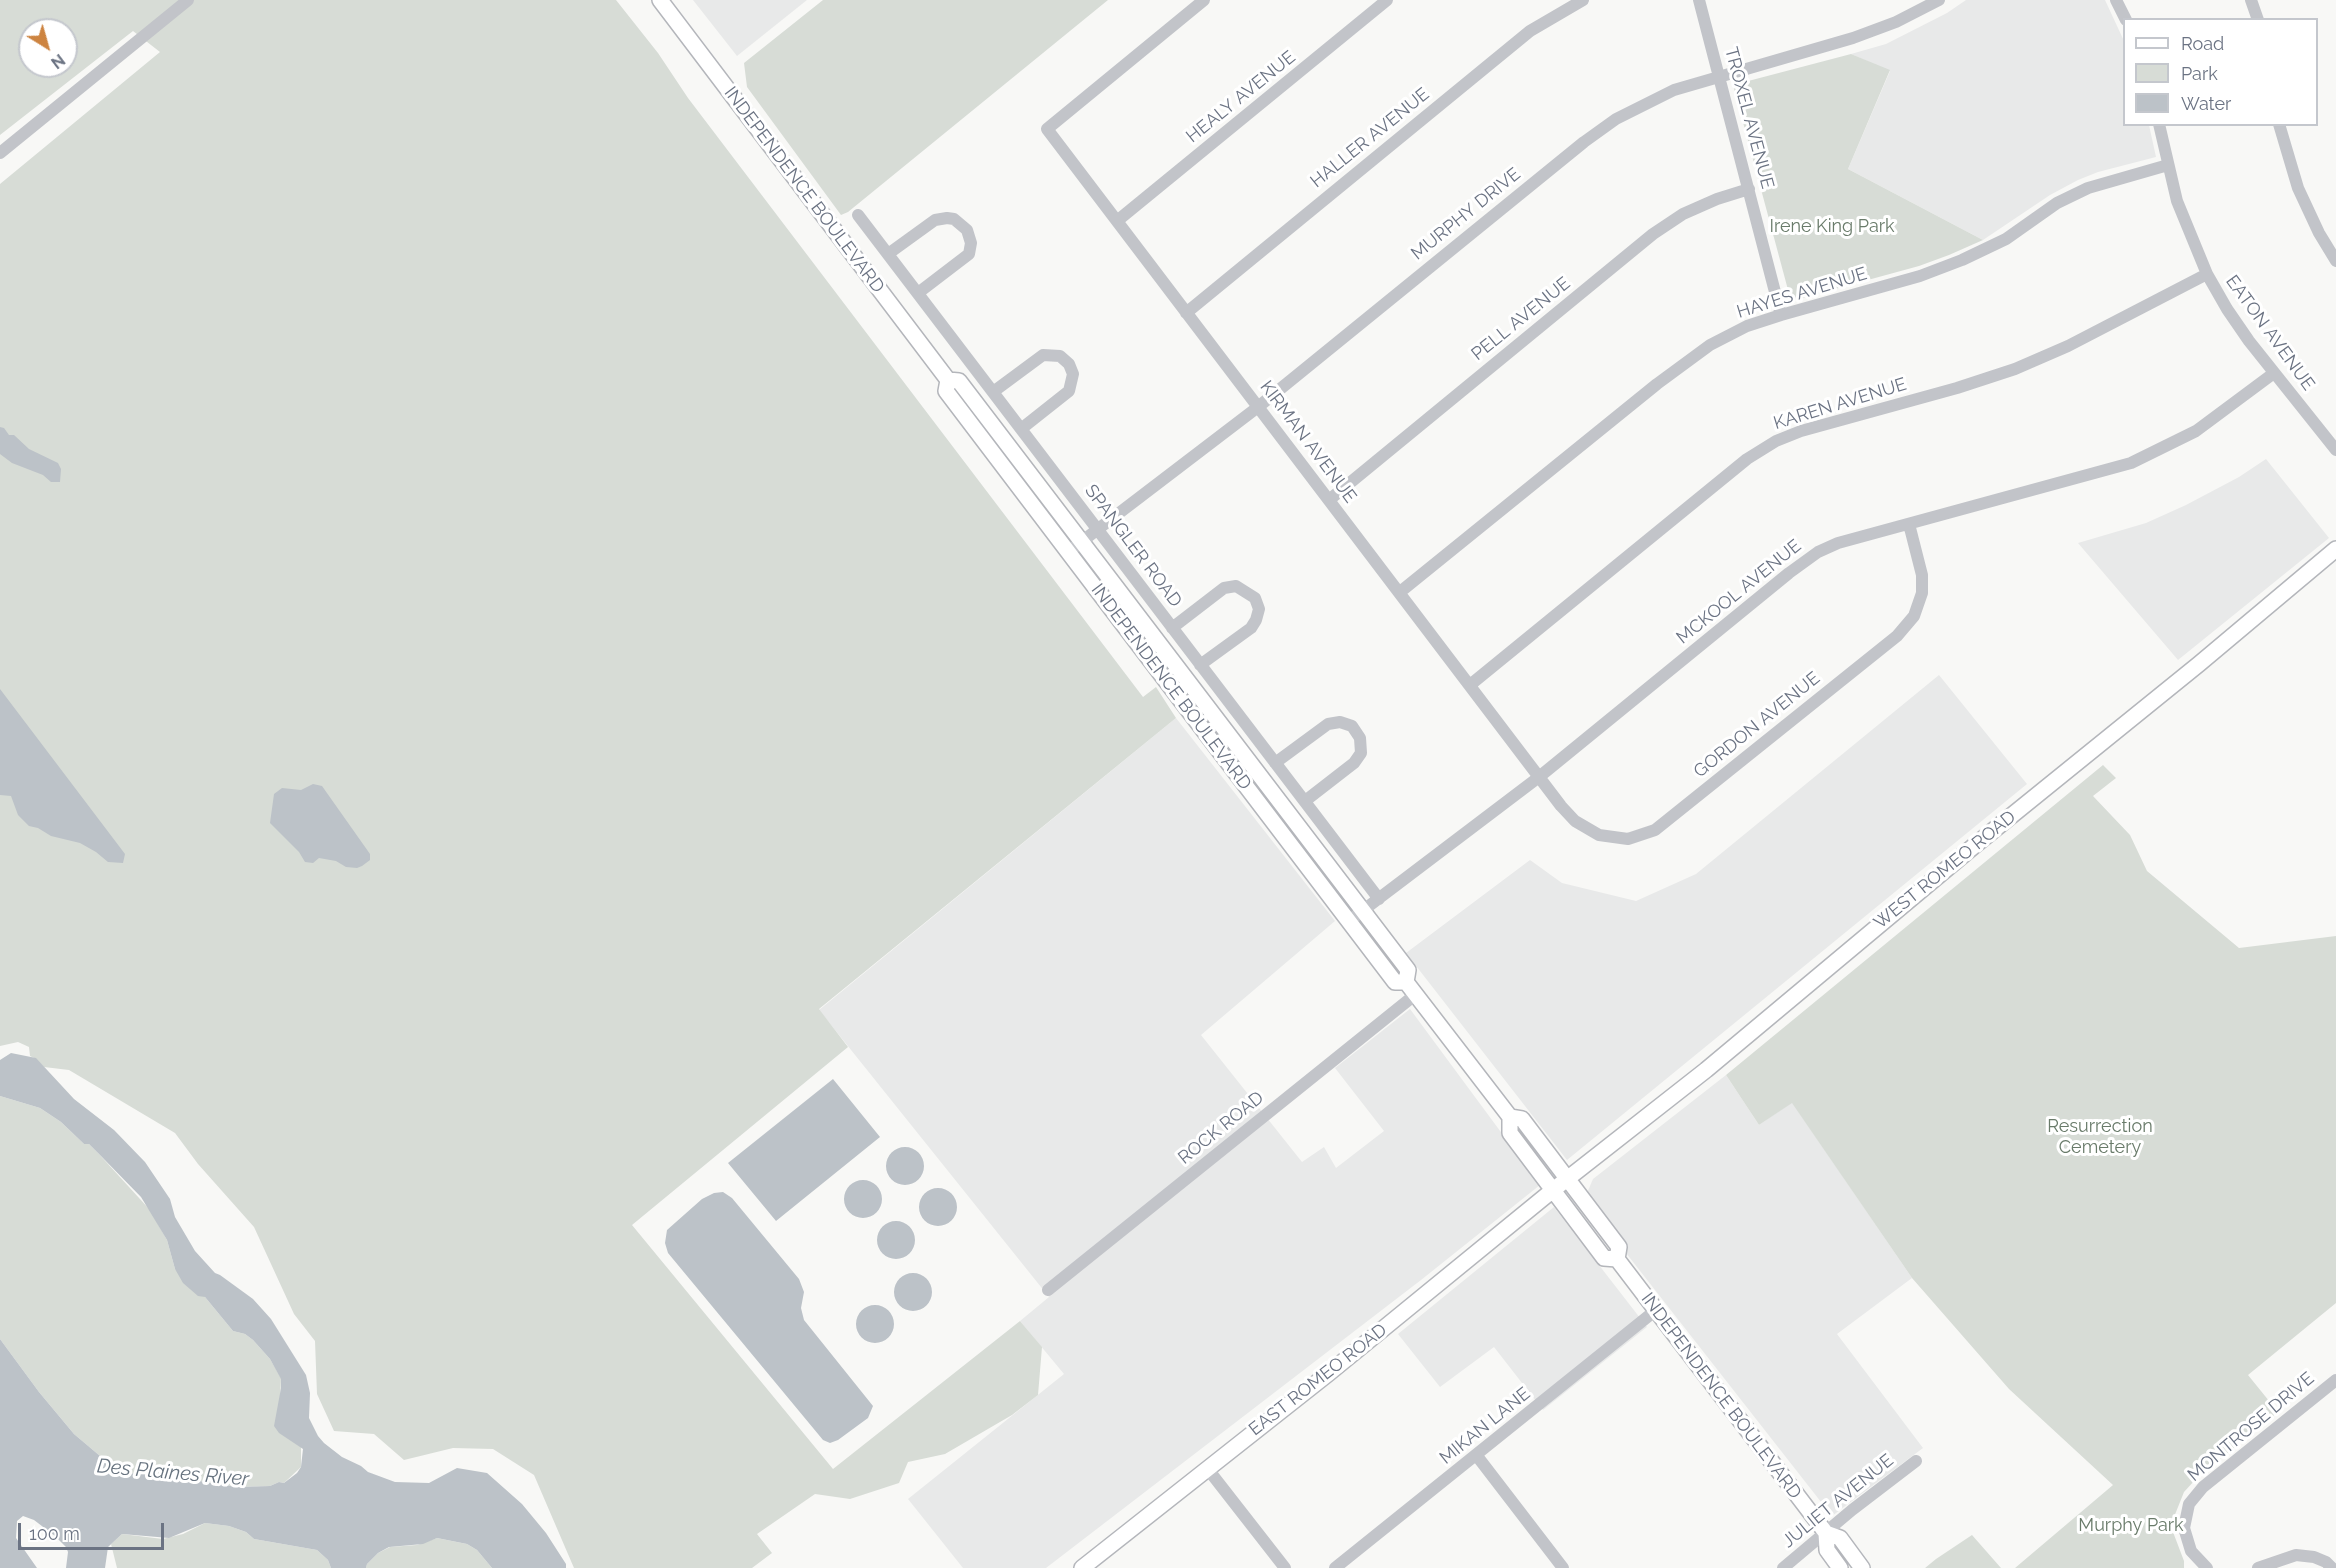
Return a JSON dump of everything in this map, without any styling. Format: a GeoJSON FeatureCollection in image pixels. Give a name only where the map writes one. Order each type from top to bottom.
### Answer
{"type":"FeatureCollection","features":[{"type":"Feature","properties":{"kind":"main road","name":"INDEPENDENCE BOULEVARD"},"geometry":{"type":"LineString","coordinates":[[660,0],[948,380],[946,391],[1395,982],[1407,982]]}},
{"type":"Feature","properties":{"kind":"main road","name":"INDEPENDENCE BOULEVARD"},"geometry":{"type":"LineString","coordinates":[[948,380],[959,381],[1408,970],[1407,982],[1510,1118],[1510,1133],[1604,1258],[1617,1260],[1826,1533],[1840,1538],[1862,1568]]}},
{"type":"Feature","properties":{"kind":"main road","name":"WEST ROMEO ROAD"},"geometry":{"type":"LineString","coordinates":[[1553,1190],[1706,1070],[2336,549]]}},
{"type":"Feature","properties":{"kind":"main road","name":"INDEPENDENCE BOULEVARD"},"geometry":{"type":"LineString","coordinates":[[1510,1118],[1522,1119],[1619,1247],[1617,1260]]}},
{"type":"Feature","properties":{"kind":"main road","name":"EAST ROMEO ROAD"},"geometry":{"type":"LineString","coordinates":[[1082,1568],[1329,1373],[1553,1190]]}},
{"type":"Feature","properties":{"kind":"main road","name":"INDEPENDENCE BOULEVARD"},"geometry":{"type":"LineString","coordinates":[[1826,1533],[1827,1550],[1840,1568]]}},
{"type":"Feature","properties":{"kind":"street"},"geometry":{"type":"LineString","coordinates":[[0,153],[188,0]]}},
{"type":"Feature","properties":{"kind":"street","name":"KIRMAN AVENUE"},"geometry":{"type":"LineString","coordinates":[[1204,0],[1047,129],[1539,777]]}},
{"type":"Feature","properties":{"kind":"street","name":"HEALY AVENUE"},"geometry":{"type":"LineString","coordinates":[[1117,221],[1387,0]]}},
{"type":"Feature","properties":{"kind":"street","name":"HALLER AVENUE"},"geometry":{"type":"LineString","coordinates":[[1186,313],[1522,38],[1582,0]]}},
{"type":"Feature","properties":{"kind":"street","name":"TROXEL AVENUE"},"geometry":{"type":"LineString","coordinates":[[1699,0],[1781,315]]}},
{"type":"Feature","properties":{"kind":"street","name":"MURPHY DRIVE"},"geometry":{"type":"LineString","coordinates":[[1068,552],[1258,407],[1597,131],[1648,101],[1674,90],[1853,38],[1896,22],[1939,0]]}},
{"type":"Feature","properties":{"kind":"street"},"geometry":{"type":"LineString","coordinates":[[2116,0],[2125,18]]}},
{"type":"Feature","properties":{"kind":"street"},"geometry":{"type":"LineString","coordinates":[[2251,0],[2257,18]]}},
{"type":"Feature","properties":{"kind":"street","name":"EATON AVENUE"},"geometry":{"type":"LineString","coordinates":[[2159,126],[2177,201],[2207,274],[2227,309],[2274,373],[2336,450]]}},
{"type":"Feature","properties":{"kind":"street"},"geometry":{"type":"LineString","coordinates":[[2280,126],[2298,188],[2319,233],[2336,261]]}},
{"type":"Feature","properties":{"kind":"street","name":"HAYES AVENUE"},"geometry":{"type":"LineString","coordinates":[[1400,592],[1678,367],[1710,345],[1731,334],[1781,315],[1920,276],[1951,264],[2006,239],[2057,203],[2088,188],[2168,165]]}},
{"type":"Feature","properties":{"kind":"street","name":"PELL AVENUE"},"geometry":{"type":"LineString","coordinates":[[1329,500],[1653,234],[1683,214],[1717,199],[1749,189]]}},
{"type":"Feature","properties":{"kind":"street","name":"SPANGLER ROAD"},"geometry":{"type":"LineString","coordinates":[[858,215],[1379,899]]}},
{"type":"Feature","properties":{"kind":"street"},"geometry":{"type":"LineString","coordinates":[[888,254],[935,220],[954,219],[967,230],[971,243],[969,254],[918,293]]}},
{"type":"Feature","properties":{"kind":"street","name":"KAREN AVENUE"},"geometry":{"type":"LineString","coordinates":[[1470,685],[1748,459],[1776,441],[1801,431],[1957,388],[2015,369],[2078,342],[2207,274]]}},
{"type":"Feature","properties":{"kind":"street"},"geometry":{"type":"LineString","coordinates":[[993,392],[1043,355],[1060,356],[1069,364],[1073,375],[1069,391],[1021,429]]}},
{"type":"Feature","properties":{"kind":"street","name":"MCKOOL AVENUE"},"geometry":{"type":"LineString","coordinates":[[1349,921],[1539,777],[1809,558],[1825,548],[2131,463],[2196,431],[2274,373]]}},
{"type":"Feature","properties":{"kind":"street","name":"GORDON AVENUE"},"geometry":{"type":"LineString","coordinates":[[1539,777],[1575,821],[1599,835],[1628,839],[1655,830],[1897,636],[1906,626],[1920,603],[1923,583],[1921,566],[1909,524]]}},
{"type":"Feature","properties":{"kind":"street"},"geometry":{"type":"LineString","coordinates":[[1172,628],[1224,588],[1236,586],[1256,598],[1259,609],[1251,628],[1200,665]]}},
{"type":"Feature","properties":{"kind":"street"},"geometry":{"type":"LineString","coordinates":[[1275,764],[1328,724],[1340,722],[1352,726],[1360,738],[1361,753],[1354,763],[1305,801]]}},
{"type":"Feature","properties":{"kind":"street","name":"ROCK ROAD"},"geometry":{"type":"LineString","coordinates":[[1048,1290],[1416,994]]}},
{"type":"Feature","properties":{"kind":"street","name":"MIKAN LANE"},"geometry":{"type":"LineString","coordinates":[[1335,1568],[1656,1310]]}},
{"type":"Feature","properties":{"kind":"street","name":"MONTROSE DRIVE"},"geometry":{"type":"LineString","coordinates":[[2204,1567],[2191,1551],[2184,1528],[2189,1504],[2203,1487],[2335,1384]]}},
{"type":"Feature","properties":{"kind":"street"},"geometry":{"type":"LineString","coordinates":[[1477,1456],[1563,1568]]}},
{"type":"Feature","properties":{"kind":"street","name":"JULIET AVENUE"},"geometry":{"type":"LineString","coordinates":[[1783,1568],[1916,1461]]}},
{"type":"Feature","properties":{"kind":"street"},"geometry":{"type":"LineString","coordinates":[[1207,1468],[1285,1568]]}},
{"type":"Feature","properties":{"kind":"street"},"geometry":{"type":"LineString","coordinates":[[2258,1568],[2296,1555],[2314,1557],[2326,1562],[2332,1568]]}},
{"type":"Feature","properties":{"kind":"shaded area"},"geometry":{"type":"Polygon","coordinates":[[[693,0],[807,0],[737,56],[693,0]]]}},
{"type":"Feature","properties":{"kind":"shaded area"},"geometry":{"type":"Polygon","coordinates":[[[1966,0],[2105,0],[2123,39],[2123,126],[2149,126],[2156,157],[2098,172],[2078,180],[2050,195],[1983,240],[1848,169],[1890,71],[1851,54],[1886,44],[1947,13],[1966,0]]]}},
{"type":"Feature","properties":{"kind":"shaded area"},"geometry":{"type":"Polygon","coordinates":[[[2266,459],[2329,538],[2178,660],[2078,543],[2146,523],[2239,477],[2266,459]]]}},
{"type":"Feature","properties":{"kind":"shaded area"},"geometry":{"type":"Polygon","coordinates":[[[1939,675],[2027,784],[1567,1160],[1406,953],[1530,860],[1562,883],[1636,901],[1696,874],[1939,675]]]}},
{"type":"Feature","properties":{"kind":"shaded area"},"geometry":{"type":"Polygon","coordinates":[[[1176,718],[1335,921],[1201,1035],[1302,1162],[1324,1147],[1336,1168],[1384,1131],[1335,1068],[1410,1009],[1540,1185],[1421,1280],[1046,1568],[963,1568],[908,1499],[1064,1374],[1020,1321],[1049,1297],[819,1010],[1176,718]]]}},
{"type":"Feature","properties":{"kind":"shaded area"},"geometry":{"type":"Polygon","coordinates":[[[1726,1075],[1759,1125],[1792,1102],[1912,1278],[1837,1334],[1923,1448],[1832,1516],[1590,1207],[1587,1193],[1593,1179],[1726,1075]]]}},
{"type":"Feature","properties":{"kind":"shaded area"},"geometry":{"type":"Polygon","coordinates":[[[1554,1207],[1647,1327],[1543,1410],[1494,1347],[1440,1387],[1398,1334],[1554,1207]]]}},
{"type":"Feature","properties":{"kind":"green space"},"geometry":{"type":"Polygon","coordinates":[[[0,0],[616,0],[1143,697],[1156,687],[1176,718],[819,1009],[848,1047],[632,1225],[833,1469],[1020,1321],[1042,1347],[1038,1395],[1012,1415],[945,1454],[908,1462],[899,1483],[850,1499],[815,1494],[757,1534],[772,1553],[752,1568],[574,1568],[534,1475],[493,1449],[453,1448],[404,1460],[374,1434],[334,1431],[317,1394],[315,1341],[294,1314],[254,1227],[198,1164],[175,1133],[69,1070],[44,1067],[30,1056],[29,1047],[18,1042],[0,1046],[0,184],[160,52],[133,31],[78,74],[78,18],[18,18],[18,78],[73,78],[0,135],[0,0]]]}},
{"type":"Feature","properties":{"kind":"green space"},"geometry":{"type":"Polygon","coordinates":[[[823,0],[1108,0],[848,212],[841,215],[747,87],[744,63],[823,0]]]}},
{"type":"Feature","properties":{"kind":"green space","name":"Irene King Park"},"geometry":{"type":"Polygon","coordinates":[[[1851,54],[1890,70],[1848,169],[1983,240],[1919,266],[1791,301],[1733,85],[1851,54]]]}},
{"type":"Feature","properties":{"kind":"green space","name":"Resurrection Cemetery"},"geometry":{"type":"Polygon","coordinates":[[[2103,765],[2116,778],[2093,796],[2130,835],[2147,871],[2239,948],[2336,936],[2336,1303],[2248,1375],[2278,1412],[2195,1480],[2184,1492],[2174,1517],[2173,1532],[2184,1561],[2184,1568],[2015,1568],[2113,1485],[2009,1389],[1912,1278],[1792,1103],[1759,1125],[1726,1075],[2103,765]]]}},
{"type":"Feature","properties":{"kind":"green space"},"geometry":{"type":"Polygon","coordinates":[[[0,1096],[40,1108],[61,1122],[84,1144],[89,1144],[150,1210],[167,1240],[175,1269],[205,1297],[233,1331],[245,1334],[253,1340],[270,1359],[281,1378],[279,1432],[301,1445],[301,1467],[284,1483],[279,1482],[270,1486],[237,1487],[162,1475],[123,1473],[74,1434],[39,1392],[0,1339],[0,1096]]]}},
{"type":"Feature","properties":{"kind":"green space"},"geometry":{"type":"Polygon","coordinates":[[[205,1523],[229,1526],[246,1532],[254,1539],[317,1550],[328,1560],[331,1568],[117,1568],[111,1544],[122,1534],[163,1539],[183,1534],[205,1523]]]}},
{"type":"Feature","properties":{"kind":"green space"},"geometry":{"type":"Polygon","coordinates":[[[1972,1535],[2001,1568],[1925,1568],[1936,1559],[1972,1535]]]}},
{"type":"Feature","properties":{"kind":"green space"},"geometry":{"type":"Polygon","coordinates":[[[437,1538],[467,1544],[477,1550],[492,1568],[366,1568],[378,1553],[390,1547],[417,1545],[437,1538]]]}},
{"type":"Feature","properties":{"kind":"water"},"geometry":{"type":"Polygon","coordinates":[[[0,427],[4,428],[9,435],[14,435],[29,449],[58,463],[61,469],[60,482],[51,482],[43,475],[12,463],[0,454],[0,427]]]}},
{"type":"Feature","properties":{"kind":"water"},"geometry":{"type":"Polygon","coordinates":[[[0,689],[125,854],[123,863],[108,862],[80,843],[51,836],[38,828],[29,826],[18,815],[11,796],[0,795],[0,689]]]}},
{"type":"Feature","properties":{"kind":"water"},"geometry":{"type":"Polygon","coordinates":[[[313,784],[322,786],[370,854],[370,860],[362,866],[346,867],[336,861],[319,858],[313,863],[305,862],[299,852],[270,823],[274,794],[282,788],[301,790],[313,784]]]}},
{"type":"Feature","properties":{"kind":"water"},"geometry":{"type":"Polygon","coordinates":[[[11,1053],[36,1058],[74,1099],[114,1130],[145,1162],[170,1199],[175,1217],[195,1251],[215,1273],[253,1299],[271,1319],[306,1375],[310,1393],[309,1418],[324,1443],[368,1472],[395,1482],[429,1483],[457,1468],[487,1473],[522,1504],[546,1533],[566,1564],[566,1568],[492,1568],[477,1550],[467,1544],[437,1538],[423,1544],[389,1547],[378,1553],[366,1568],[331,1568],[328,1560],[317,1550],[254,1539],[246,1532],[229,1526],[205,1523],[169,1538],[122,1534],[108,1547],[105,1568],[66,1568],[68,1552],[66,1547],[34,1520],[23,1516],[17,1521],[16,1538],[37,1568],[0,1568],[0,1339],[39,1392],[74,1434],[123,1473],[162,1475],[237,1487],[270,1486],[279,1482],[284,1483],[297,1473],[301,1467],[303,1449],[279,1433],[274,1426],[281,1379],[270,1359],[253,1340],[245,1334],[233,1331],[205,1297],[198,1296],[183,1283],[175,1269],[167,1240],[141,1197],[89,1144],[84,1144],[61,1122],[40,1108],[0,1096],[0,1060],[11,1053]]]}},
{"type":"Feature","properties":{"kind":"water"},"geometry":{"type":"Polygon","coordinates":[[[833,1079],[880,1137],[776,1221],[728,1163],[833,1079]]]}},
{"type":"Feature","properties":{"kind":"water"},"geometry":{"type":"Polygon","coordinates":[[[905,1147],[912,1148],[918,1153],[923,1159],[923,1173],[918,1179],[912,1184],[905,1185],[898,1184],[892,1179],[887,1173],[886,1166],[887,1159],[892,1153],[898,1148],[905,1147]]]}},
{"type":"Feature","properties":{"kind":"water"},"geometry":{"type":"Polygon","coordinates":[[[863,1180],[870,1181],[876,1186],[881,1192],[881,1206],[876,1212],[870,1217],[863,1218],[856,1217],[850,1212],[845,1206],[844,1199],[845,1192],[850,1186],[856,1181],[863,1180]]]}},
{"type":"Feature","properties":{"kind":"water"},"geometry":{"type":"Polygon","coordinates":[[[938,1188],[945,1189],[951,1194],[956,1200],[956,1214],[951,1220],[945,1225],[938,1226],[931,1225],[925,1220],[920,1214],[919,1207],[920,1200],[925,1194],[931,1189],[938,1188]]]}},
{"type":"Feature","properties":{"kind":"water"},"geometry":{"type":"Polygon","coordinates":[[[723,1192],[732,1198],[799,1279],[804,1292],[801,1308],[804,1320],[873,1406],[868,1418],[838,1440],[830,1443],[823,1440],[668,1253],[665,1243],[667,1230],[702,1199],[714,1193],[723,1192]]]}},
{"type":"Feature","properties":{"kind":"water"},"geometry":{"type":"Polygon","coordinates":[[[896,1221],[903,1222],[909,1227],[914,1233],[914,1247],[909,1253],[903,1258],[896,1259],[889,1258],[883,1253],[878,1247],[877,1240],[878,1233],[883,1227],[889,1222],[896,1221]]]}},
{"type":"Feature","properties":{"kind":"water"},"geometry":{"type":"Polygon","coordinates":[[[913,1273],[920,1274],[926,1279],[931,1285],[931,1299],[926,1305],[920,1310],[913,1311],[906,1310],[900,1305],[895,1299],[894,1292],[895,1285],[900,1279],[906,1274],[913,1273]]]}},
{"type":"Feature","properties":{"kind":"water"},"geometry":{"type":"Polygon","coordinates":[[[875,1305],[882,1306],[888,1311],[893,1317],[893,1331],[888,1337],[882,1342],[875,1343],[868,1342],[862,1337],[857,1331],[856,1324],[857,1317],[862,1311],[868,1306],[875,1305]]]}},
{"type":"Feature","properties":{"kind":"water label","name":"Des Plaines River"},"geometry":{"type":"Point","coordinates":[173,1473]}},
{"type":"Feature","properties":{"kind":"park label","name":"Murphy Park"},"geometry":{"type":"Point","coordinates":[2131,1526]}}]}
